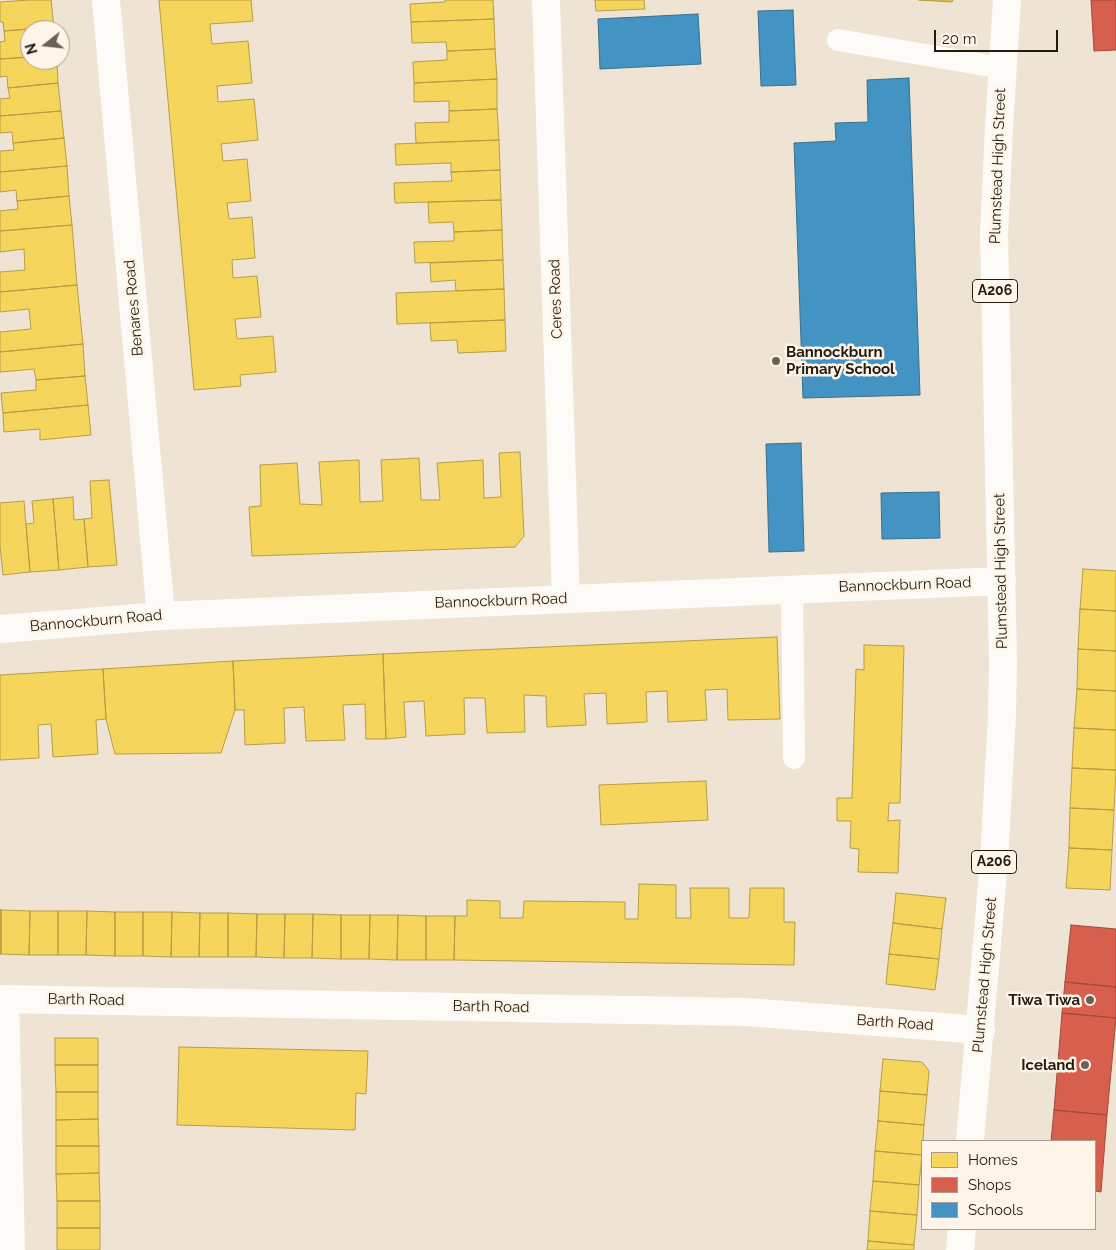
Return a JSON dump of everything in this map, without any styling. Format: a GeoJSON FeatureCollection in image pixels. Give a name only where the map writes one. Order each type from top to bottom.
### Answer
{"type":"FeatureCollection","features":[{"type":"Feature","properties":{"kind":"street","name":"Benares Road"},"geometry":{"type":"LineString","coordinates":[[106,0],[161,616]]}},
{"type":"Feature","properties":{"kind":"street","name":"Ceres Road"},"geometry":{"type":"LineString","coordinates":[[546,0],[566,598]]}},
{"type":"Feature","properties":{"kind":"street","name":"Plumstead High Street"},"geometry":{"type":"LineString","coordinates":[[970,1140],[994,861],[1002,715],[1002,581],[994,235],[1007,0]]}},
{"type":"Feature","properties":{"kind":"street","name":"Bannockburn Road"},"geometry":{"type":"LineString","coordinates":[[0,629],[161,616],[1002,581]]}},
{"type":"Feature","properties":{"kind":"street","name":"Barth Road"},"geometry":{"type":"LineString","coordinates":[[2,999],[746,1012],[981,1030]]}},
{"type":"Feature","properties":{"kind":"street"},"geometry":{"type":"LineString","coordinates":[[2,999],[10,1250]]}},
{"type":"Feature","properties":{"kind":"street"},"geometry":{"type":"LineString","coordinates":[[960,1250],[962,1230]]}},
{"type":"Feature","properties":{"kind":"lane"},"geometry":{"type":"LineString","coordinates":[[838,40],[1002,68]]}},
{"type":"Feature","properties":{"kind":"lane"},"geometry":{"type":"LineString","coordinates":[[792,590],[794,758]]}},
{"type":"Feature","properties":{"kind":"building: Homes"},"geometry":{"type":"Polygon","coordinates":[[[51,0],[53,20],[20,20],[20,30],[4,31],[3,22],[0,22],[0,2],[51,0]]]}},
{"type":"Feature","properties":{"kind":"building: Homes"},"geometry":{"type":"Polygon","coordinates":[[[159,0],[251,0],[253,21],[210,24],[212,44],[248,41],[252,83],[217,86],[218,102],[254,99],[258,140],[221,144],[223,161],[247,159],[251,201],[227,203],[229,219],[252,217],[255,258],[232,260],[233,278],[257,276],[261,317],[235,319],[237,339],[273,336],[276,372],[240,375],[241,386],[194,390],[159,0]]]}},
{"type":"Feature","properties":{"kind":"building: Homes"},"geometry":{"type":"Polygon","coordinates":[[[445,0],[493,0],[494,19],[411,22],[410,4],[445,2],[445,0]]]}},
{"type":"Feature","properties":{"kind":"building: Homes"},"geometry":{"type":"Polygon","coordinates":[[[595,0],[644,0],[645,9],[596,11],[595,0]]]}},
{"type":"Feature","properties":{"kind":"building: Homes"},"geometry":{"type":"Polygon","coordinates":[[[919,0],[953,0],[952,2],[919,0]]]}},
{"type":"Feature","properties":{"kind":"building: Homes"},"geometry":{"type":"Polygon","coordinates":[[[494,19],[495,49],[447,51],[446,42],[412,43],[411,22],[494,19]]]}},
{"type":"Feature","properties":{"kind":"building: Homes"},"geometry":{"type":"Polygon","coordinates":[[[20,30],[20,58],[0,59],[0,42],[5,41],[4,31],[20,30]]]}},
{"type":"Feature","properties":{"kind":"building: Homes"},"geometry":{"type":"Polygon","coordinates":[[[495,49],[497,79],[414,83],[413,62],[447,60],[447,51],[495,49]]]}},
{"type":"Feature","properties":{"kind":"building: Homes"},"geometry":{"type":"Polygon","coordinates":[[[20,58],[20,70],[57,70],[58,83],[8,88],[7,76],[0,77],[0,59],[20,58]]]}},
{"type":"Feature","properties":{"kind":"building: Homes"},"geometry":{"type":"Polygon","coordinates":[[[497,79],[497,109],[449,111],[449,101],[414,102],[414,83],[497,79]]]}},
{"type":"Feature","properties":{"kind":"building: Homes"},"geometry":{"type":"Polygon","coordinates":[[[58,83],[61,111],[0,116],[0,99],[10,98],[8,88],[58,83]]]}},
{"type":"Feature","properties":{"kind":"building: Homes"},"geometry":{"type":"Polygon","coordinates":[[[497,109],[499,140],[416,143],[415,123],[449,122],[449,111],[497,109]]]}},
{"type":"Feature","properties":{"kind":"building: Homes"},"geometry":{"type":"Polygon","coordinates":[[[61,111],[64,138],[13,143],[12,132],[0,133],[0,116],[61,111]]]}},
{"type":"Feature","properties":{"kind":"building: Homes"},"geometry":{"type":"Polygon","coordinates":[[[64,138],[67,166],[0,172],[0,151],[14,150],[13,143],[64,138]]]}},
{"type":"Feature","properties":{"kind":"building: Homes"},"geometry":{"type":"Polygon","coordinates":[[[499,140],[500,170],[451,172],[451,163],[396,165],[395,144],[499,140]]]}},
{"type":"Feature","properties":{"kind":"building: Homes"},"geometry":{"type":"Polygon","coordinates":[[[67,166],[69,196],[17,201],[16,190],[0,192],[0,172],[67,166]]]}},
{"type":"Feature","properties":{"kind":"building: Homes"},"geometry":{"type":"Polygon","coordinates":[[[500,170],[501,200],[395,203],[394,183],[452,181],[451,172],[500,170]]]}},
{"type":"Feature","properties":{"kind":"building: Homes"},"geometry":{"type":"Polygon","coordinates":[[[69,196],[72,225],[0,231],[0,211],[18,209],[17,201],[69,196]]]}},
{"type":"Feature","properties":{"kind":"building: Homes"},"geometry":{"type":"Polygon","coordinates":[[[501,200],[502,230],[454,232],[453,222],[429,223],[428,202],[501,200]]]}},
{"type":"Feature","properties":{"kind":"building: Homes"},"geometry":{"type":"Polygon","coordinates":[[[72,225],[77,285],[0,292],[0,272],[25,270],[24,249],[0,252],[0,231],[72,225]]]}},
{"type":"Feature","properties":{"kind":"building: Homes"},"geometry":{"type":"Polygon","coordinates":[[[502,230],[503,260],[415,263],[414,242],[454,241],[454,232],[502,230]]]}},
{"type":"Feature","properties":{"kind":"building: Homes"},"geometry":{"type":"Polygon","coordinates":[[[503,260],[504,289],[456,291],[455,280],[431,282],[430,263],[503,260]]]}},
{"type":"Feature","properties":{"kind":"building: Homes"},"geometry":{"type":"Polygon","coordinates":[[[77,285],[83,344],[0,352],[0,332],[31,329],[29,309],[0,312],[0,292],[77,285]]]}},
{"type":"Feature","properties":{"kind":"building: Homes"},"geometry":{"type":"Polygon","coordinates":[[[504,289],[505,320],[397,324],[396,293],[504,289]]]}},
{"type":"Feature","properties":{"kind":"building: Homes"},"geometry":{"type":"Polygon","coordinates":[[[505,320],[506,351],[458,353],[457,340],[431,341],[430,323],[505,320]]]}},
{"type":"Feature","properties":{"kind":"building: Homes"},"geometry":{"type":"Polygon","coordinates":[[[83,344],[85,376],[36,380],[34,369],[0,372],[0,352],[83,344]]]}},
{"type":"Feature","properties":{"kind":"building: Homes"},"geometry":{"type":"Polygon","coordinates":[[[85,376],[88,405],[3,413],[1,393],[36,390],[36,380],[85,376]]]}},
{"type":"Feature","properties":{"kind":"building: Homes"},"geometry":{"type":"Polygon","coordinates":[[[88,405],[91,435],[40,440],[40,429],[4,432],[3,413],[88,405]]]}},
{"type":"Feature","properties":{"kind":"building: Homes"},"geometry":{"type":"Polygon","coordinates":[[[520,452],[524,536],[515,547],[252,556],[249,507],[261,506],[260,465],[297,463],[300,504],[322,505],[319,462],[359,460],[360,502],[383,501],[381,460],[419,458],[421,500],[440,500],[437,463],[483,460],[484,498],[501,497],[499,453],[520,452]]]}},
{"type":"Feature","properties":{"kind":"building: Homes"},"geometry":{"type":"Polygon","coordinates":[[[109,480],[117,565],[88,567],[84,519],[92,518],[90,481],[109,480]]]}},
{"type":"Feature","properties":{"kind":"building: Homes"},"geometry":{"type":"Polygon","coordinates":[[[73,497],[74,520],[84,519],[88,567],[59,570],[53,499],[73,497]]]}},
{"type":"Feature","properties":{"kind":"building: Homes"},"geometry":{"type":"Polygon","coordinates":[[[53,499],[59,570],[30,572],[26,524],[34,523],[32,501],[53,499]]]}},
{"type":"Feature","properties":{"kind":"building: Homes"},"geometry":{"type":"Polygon","coordinates":[[[24,501],[30,572],[3,575],[0,546],[0,503],[24,501]]]}},
{"type":"Feature","properties":{"kind":"building: Homes"},"geometry":{"type":"Polygon","coordinates":[[[1083,569],[1116,571],[1116,611],[1080,609],[1083,569]]]}},
{"type":"Feature","properties":{"kind":"building: Homes"},"geometry":{"type":"Polygon","coordinates":[[[1080,609],[1116,611],[1116,651],[1078,649],[1080,609]]]}},
{"type":"Feature","properties":{"kind":"building: Homes"},"geometry":{"type":"Polygon","coordinates":[[[777,637],[780,719],[728,720],[727,689],[705,690],[707,720],[668,722],[667,691],[646,692],[647,722],[607,724],[606,693],[584,694],[586,725],[547,727],[546,696],[524,695],[525,732],[487,733],[485,698],[464,698],[465,734],[426,736],[424,701],[404,702],[406,737],[386,739],[383,654],[777,637]]]}},
{"type":"Feature","properties":{"kind":"building: Homes"},"geometry":{"type":"Polygon","coordinates":[[[864,645],[904,646],[900,803],[889,803],[888,821],[900,820],[898,873],[858,872],[859,849],[850,848],[851,821],[837,821],[837,798],[852,798],[856,669],[864,670],[864,645]]]}},
{"type":"Feature","properties":{"kind":"building: Homes"},"geometry":{"type":"Polygon","coordinates":[[[1078,649],[1116,651],[1116,691],[1077,689],[1078,649]]]}},
{"type":"Feature","properties":{"kind":"building: Homes"},"geometry":{"type":"Polygon","coordinates":[[[383,654],[386,739],[366,739],[365,704],[343,705],[345,740],[306,741],[304,707],[284,708],[285,743],[245,745],[244,710],[235,710],[233,661],[383,654]]]}},
{"type":"Feature","properties":{"kind":"building: Homes"},"geometry":{"type":"Polygon","coordinates":[[[233,661],[235,710],[221,753],[115,754],[106,719],[103,669],[233,661]]]}},
{"type":"Feature","properties":{"kind":"building: Homes"},"geometry":{"type":"Polygon","coordinates":[[[103,669],[106,719],[96,720],[98,754],[53,757],[51,724],[38,725],[39,758],[0,760],[0,675],[103,669]]]}},
{"type":"Feature","properties":{"kind":"building: Homes"},"geometry":{"type":"Polygon","coordinates":[[[1077,689],[1116,691],[1116,730],[1074,728],[1077,689]]]}},
{"type":"Feature","properties":{"kind":"building: Homes"},"geometry":{"type":"Polygon","coordinates":[[[1074,728],[1116,730],[1116,770],[1072,768],[1074,728]]]}},
{"type":"Feature","properties":{"kind":"building: Homes"},"geometry":{"type":"Polygon","coordinates":[[[1072,768],[1116,770],[1114,810],[1070,808],[1072,768]]]}},
{"type":"Feature","properties":{"kind":"building: Homes"},"geometry":{"type":"Polygon","coordinates":[[[706,781],[708,820],[601,825],[599,785],[706,781]]]}},
{"type":"Feature","properties":{"kind":"building: Homes"},"geometry":{"type":"Polygon","coordinates":[[[1070,808],[1114,810],[1112,850],[1069,848],[1070,808]]]}},
{"type":"Feature","properties":{"kind":"building: Homes"},"geometry":{"type":"Polygon","coordinates":[[[1069,848],[1112,850],[1110,890],[1066,888],[1069,848]]]}},
{"type":"Feature","properties":{"kind":"building: Homes"},"geometry":{"type":"Polygon","coordinates":[[[639,884],[676,885],[676,918],[691,918],[690,888],[729,888],[729,918],[749,918],[750,888],[784,888],[784,922],[795,922],[794,965],[454,960],[455,916],[467,916],[467,900],[500,901],[500,918],[523,918],[524,901],[625,902],[625,919],[638,919],[639,884]]]}},
{"type":"Feature","properties":{"kind":"building: Homes"},"geometry":{"type":"Polygon","coordinates":[[[896,893],[946,898],[942,929],[893,923],[896,893]]]}},
{"type":"Feature","properties":{"kind":"building: Homes"},"geometry":{"type":"Polygon","coordinates":[[[1,910],[1,954],[0,954],[1,910]]]}},
{"type":"Feature","properties":{"kind":"building: Homes"},"geometry":{"type":"Polygon","coordinates":[[[1,910],[30,911],[29,955],[1,954],[1,910]]]}},
{"type":"Feature","properties":{"kind":"building: Homes"},"geometry":{"type":"Polygon","coordinates":[[[30,911],[58,911],[58,955],[29,955],[30,911]]]}},
{"type":"Feature","properties":{"kind":"building: Homes"},"geometry":{"type":"Polygon","coordinates":[[[58,911],[87,911],[86,955],[58,955],[58,911]]]}},
{"type":"Feature","properties":{"kind":"building: Homes"},"geometry":{"type":"Polygon","coordinates":[[[87,911],[115,912],[115,956],[86,955],[87,911]]]}},
{"type":"Feature","properties":{"kind":"building: Homes"},"geometry":{"type":"Polygon","coordinates":[[[115,912],[143,912],[143,956],[115,956],[115,912]]]}},
{"type":"Feature","properties":{"kind":"building: Homes"},"geometry":{"type":"Polygon","coordinates":[[[143,912],[172,912],[171,957],[143,956],[143,912]]]}},
{"type":"Feature","properties":{"kind":"building: Homes"},"geometry":{"type":"Polygon","coordinates":[[[172,912],[200,913],[199,957],[171,957],[172,912]]]}},
{"type":"Feature","properties":{"kind":"building: Homes"},"geometry":{"type":"Polygon","coordinates":[[[200,913],[228,913],[228,957],[199,957],[200,913]]]}},
{"type":"Feature","properties":{"kind":"building: Homes"},"geometry":{"type":"Polygon","coordinates":[[[228,913],[257,914],[256,957],[228,957],[228,913]]]}},
{"type":"Feature","properties":{"kind":"building: Homes"},"geometry":{"type":"Polygon","coordinates":[[[257,914],[285,914],[284,958],[256,957],[257,914]]]}},
{"type":"Feature","properties":{"kind":"building: Homes"},"geometry":{"type":"Polygon","coordinates":[[[285,914],[313,914],[312,958],[284,958],[285,914]]]}},
{"type":"Feature","properties":{"kind":"building: Homes"},"geometry":{"type":"Polygon","coordinates":[[[313,914],[341,915],[341,959],[312,958],[313,914]]]}},
{"type":"Feature","properties":{"kind":"building: Homes"},"geometry":{"type":"Polygon","coordinates":[[[341,915],[370,915],[369,959],[341,959],[341,915]]]}},
{"type":"Feature","properties":{"kind":"building: Homes"},"geometry":{"type":"Polygon","coordinates":[[[370,915],[398,915],[397,960],[369,959],[370,915]]]}},
{"type":"Feature","properties":{"kind":"building: Homes"},"geometry":{"type":"Polygon","coordinates":[[[398,915],[426,916],[426,960],[397,960],[398,915]]]}},
{"type":"Feature","properties":{"kind":"building: Homes"},"geometry":{"type":"Polygon","coordinates":[[[426,916],[455,916],[454,960],[426,960],[426,916]]]}},
{"type":"Feature","properties":{"kind":"building: Homes"},"geometry":{"type":"Polygon","coordinates":[[[893,923],[942,929],[939,959],[889,954],[893,923]]]}},
{"type":"Feature","properties":{"kind":"building: Homes"},"geometry":{"type":"Polygon","coordinates":[[[889,954],[939,959],[935,990],[886,984],[889,954]]]}},
{"type":"Feature","properties":{"kind":"building: Homes"},"geometry":{"type":"Polygon","coordinates":[[[55,1038],[98,1038],[98,1065],[55,1065],[55,1038]]]}},
{"type":"Feature","properties":{"kind":"building: Homes"},"geometry":{"type":"Polygon","coordinates":[[[179,1047],[368,1051],[366,1094],[356,1093],[355,1130],[177,1125],[179,1047]]]}},
{"type":"Feature","properties":{"kind":"building: Homes"},"geometry":{"type":"Polygon","coordinates":[[[883,1059],[922,1062],[929,1071],[927,1095],[880,1091],[883,1059]]]}},
{"type":"Feature","properties":{"kind":"building: Homes"},"geometry":{"type":"Polygon","coordinates":[[[55,1065],[98,1065],[98,1092],[56,1092],[55,1065]]]}},
{"type":"Feature","properties":{"kind":"building: Homes"},"geometry":{"type":"Polygon","coordinates":[[[880,1091],[927,1095],[924,1125],[878,1121],[880,1091]]]}},
{"type":"Feature","properties":{"kind":"building: Homes"},"geometry":{"type":"Polygon","coordinates":[[[56,1092],[98,1092],[98,1119],[56,1120],[56,1092]]]}},
{"type":"Feature","properties":{"kind":"building: Homes"},"geometry":{"type":"Polygon","coordinates":[[[98,1119],[99,1146],[56,1146],[56,1120],[98,1119]]]}},
{"type":"Feature","properties":{"kind":"building: Homes"},"geometry":{"type":"Polygon","coordinates":[[[878,1121],[924,1125],[921,1155],[875,1151],[878,1121]]]}},
{"type":"Feature","properties":{"kind":"building: Homes"},"geometry":{"type":"Polygon","coordinates":[[[56,1146],[99,1146],[99,1173],[56,1174],[56,1146]]]}},
{"type":"Feature","properties":{"kind":"building: Homes"},"geometry":{"type":"Polygon","coordinates":[[[875,1151],[921,1155],[919,1185],[873,1181],[875,1151]]]}},
{"type":"Feature","properties":{"kind":"building: Homes"},"geometry":{"type":"Polygon","coordinates":[[[99,1173],[100,1201],[57,1201],[56,1174],[99,1173]]]}},
{"type":"Feature","properties":{"kind":"building: Homes"},"geometry":{"type":"Polygon","coordinates":[[[873,1181],[919,1185],[917,1215],[870,1211],[873,1181]]]}},
{"type":"Feature","properties":{"kind":"building: Homes"},"geometry":{"type":"Polygon","coordinates":[[[57,1201],[100,1201],[100,1228],[57,1228],[57,1201]]]}},
{"type":"Feature","properties":{"kind":"building: Homes"},"geometry":{"type":"Polygon","coordinates":[[[870,1211],[917,1215],[914,1245],[868,1241],[870,1211]]]}},
{"type":"Feature","properties":{"kind":"building: Homes"},"geometry":{"type":"Polygon","coordinates":[[[57,1228],[100,1228],[100,1250],[57,1250],[57,1228]]]}},
{"type":"Feature","properties":{"kind":"building: Homes"},"geometry":{"type":"Polygon","coordinates":[[[868,1241],[914,1245],[914,1250],[867,1250],[868,1241]]]}},
{"type":"Feature","properties":{"kind":"building: Shops"},"geometry":{"type":"Polygon","coordinates":[[[1091,0],[1116,0],[1116,50],[1094,51],[1091,0]]]}},
{"type":"Feature","properties":{"kind":"building: Shops"},"geometry":{"type":"Polygon","coordinates":[[[1071,925],[1116,929],[1116,987],[1065,982],[1071,925]]]}},
{"type":"Feature","properties":{"kind":"building: Shops","name":"Tiwa Tiwa"},"geometry":{"type":"Polygon","coordinates":[[[1065,982],[1116,987],[1116,1018],[1062,1013],[1065,982]]]}},
{"type":"Feature","properties":{"kind":"building: Shops","name":"Iceland"},"geometry":{"type":"Polygon","coordinates":[[[1062,1013],[1116,1018],[1107,1115],[1054,1110],[1062,1013]]]}},
{"type":"Feature","properties":{"kind":"building: Shops"},"geometry":{"type":"Polygon","coordinates":[[[1054,1110],[1107,1115],[1101,1192],[1096,1191],[1096,1140],[1051,1140],[1054,1110]]]}},
{"type":"Feature","properties":{"kind":"building: Schools"},"geometry":{"type":"Polygon","coordinates":[[[793,10],[796,85],[761,86],[758,11],[793,10]]]}},
{"type":"Feature","properties":{"kind":"building: Schools"},"geometry":{"type":"Polygon","coordinates":[[[698,14],[701,64],[600,69],[598,19],[698,14]]]}},
{"type":"Feature","properties":{"kind":"building: Schools"},"geometry":{"type":"Polygon","coordinates":[[[909,78],[920,395],[803,398],[794,143],[836,141],[835,123],[868,122],[867,80],[909,78]]]}},
{"type":"Feature","properties":{"kind":"building: Schools"},"geometry":{"type":"Polygon","coordinates":[[[801,443],[804,551],[769,552],[766,444],[801,443]]]}},
{"type":"Feature","properties":{"kind":"building: Schools"},"geometry":{"type":"Polygon","coordinates":[[[939,492],[940,538],[882,539],[881,493],[939,492]]]}},
{"type":"Feature","properties":{"kind":"place","name":"Bannockburn Primary School"},"geometry":{"type":"Point","coordinates":[776,361]}},
{"type":"Feature","properties":{"kind":"place","name":"Tiwa Tiwa"},"geometry":{"type":"Point","coordinates":[1090,1000]}},
{"type":"Feature","properties":{"kind":"place","name":"Iceland"},"geometry":{"type":"Point","coordinates":[1085,1065]}}]}
